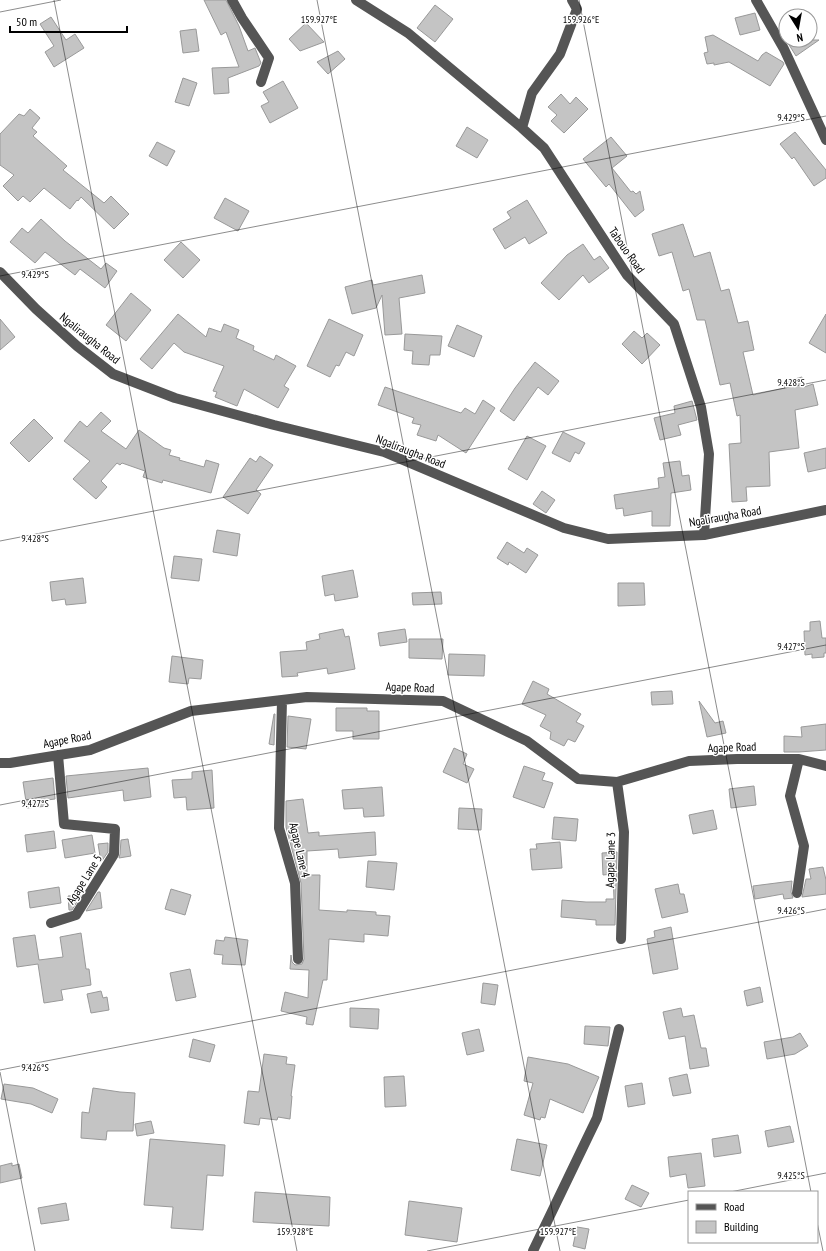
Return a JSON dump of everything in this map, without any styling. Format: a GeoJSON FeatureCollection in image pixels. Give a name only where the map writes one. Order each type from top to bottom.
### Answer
{"type":"FeatureCollection","features":[{"type":"Feature","properties":{"kind":"street"},"geometry":{"type":"LineString","coordinates":[[232,0],[242,18],[269,58],[262,82]]}},
{"type":"Feature","properties":{"kind":"street","name":"Tabouo Road"},"geometry":{"type":"LineString","coordinates":[[356,0],[408,33],[544,148],[627,275],[674,324],[701,407],[709,454],[704,535]]}},
{"type":"Feature","properties":{"kind":"street"},"geometry":{"type":"LineString","coordinates":[[522,128],[532,93],[560,54],[577,9],[572,0]]}},
{"type":"Feature","properties":{"kind":"street"},"geometry":{"type":"LineString","coordinates":[[756,0],[784,49],[826,140]]}},
{"type":"Feature","properties":{"kind":"street","name":"Ngaliraugha Road"},"geometry":{"type":"LineString","coordinates":[[0,272],[36,309],[77,346],[113,374],[175,398],[281,427],[384,452],[564,528],[608,539],[704,535],[826,510]]}},
{"type":"Feature","properties":{"kind":"street","name":"Agape Road"},"geometry":{"type":"LineString","coordinates":[[0,763],[10,763],[90,750],[191,711],[306,697],[443,701],[528,741],[578,779],[617,782],[688,761],[800,759],[826,766]]}},
{"type":"Feature","properties":{"kind":"street","name":"Agape Lane 4"},"geometry":{"type":"LineString","coordinates":[[282,700],[279,828],[295,883],[298,959]]}},
{"type":"Feature","properties":{"kind":"street","name":"Agape Lane 5"},"geometry":{"type":"LineString","coordinates":[[51,923],[76,915],[114,854],[114,829],[64,824],[58,755]]}},
{"type":"Feature","properties":{"kind":"street"},"geometry":{"type":"LineString","coordinates":[[797,893],[804,846],[790,796],[800,759]]}},
{"type":"Feature","properties":{"kind":"street","name":"Agape Lane 3"},"geometry":{"type":"LineString","coordinates":[[617,782],[624,832],[621,939]]}},
{"type":"Feature","properties":{"kind":"street"},"geometry":{"type":"LineString","coordinates":[[533,1251],[597,1118],[620,1029]]}},
{"type":"Feature","properties":{"kind":"building"},"geometry":{"type":"Polygon","coordinates":[[[204,0],[226,0],[239,26],[248,51],[255,48],[261,63],[259,66],[228,78],[229,93],[214,94],[212,68],[239,67],[226,32],[221,35],[204,0]]]}},
{"type":"Feature","properties":{"kind":"building"},"geometry":{"type":"Polygon","coordinates":[[[435,5],[453,19],[435,42],[417,28],[435,5]]]}},
{"type":"Feature","properties":{"kind":"building"},"geometry":{"type":"Polygon","coordinates":[[[755,13],[760,30],[740,35],[735,18],[755,13]]]}},
{"type":"Feature","properties":{"kind":"building"},"geometry":{"type":"Polygon","coordinates":[[[51,17],[66,40],[75,34],[84,48],[54,67],[45,52],[54,46],[40,24],[51,17]]]}},
{"type":"Feature","properties":{"kind":"building"},"geometry":{"type":"Polygon","coordinates":[[[306,23],[324,42],[300,51],[289,39],[306,23]]]}},
{"type":"Feature","properties":{"kind":"building"},"geometry":{"type":"Polygon","coordinates":[[[196,29],[199,51],[183,53],[180,31],[196,29]]]}},
{"type":"Feature","properties":{"kind":"building"},"geometry":{"type":"Polygon","coordinates":[[[713,35],[758,61],[766,52],[784,64],[770,86],[729,62],[714,65],[714,63],[707,64],[704,53],[708,52],[705,37],[713,35]]]}},
{"type":"Feature","properties":{"kind":"building"},"geometry":{"type":"Polygon","coordinates":[[[791,48],[808,48],[796,56],[791,48]]]}},
{"type":"Feature","properties":{"kind":"building"},"geometry":{"type":"Polygon","coordinates":[[[338,51],[345,59],[328,74],[317,62],[338,51]]]}},
{"type":"Feature","properties":{"kind":"building"},"geometry":{"type":"Polygon","coordinates":[[[183,78],[197,83],[189,106],[175,102],[183,78]]]}},
{"type":"Feature","properties":{"kind":"building"},"geometry":{"type":"Polygon","coordinates":[[[283,81],[298,108],[270,123],[261,106],[269,102],[263,92],[283,81]]]}},
{"type":"Feature","properties":{"kind":"building"},"geometry":{"type":"Polygon","coordinates":[[[561,94],[570,104],[576,97],[588,109],[564,133],[551,121],[557,115],[548,107],[561,94]]]}},
{"type":"Feature","properties":{"kind":"building"},"geometry":{"type":"Polygon","coordinates":[[[30,109],[40,118],[32,128],[37,132],[33,136],[67,166],[63,170],[104,203],[111,196],[129,214],[114,229],[81,197],[70,209],[44,188],[30,202],[23,196],[18,201],[3,186],[14,175],[0,165],[0,134],[19,114],[24,116],[30,109]]]}},
{"type":"Feature","properties":{"kind":"building"},"geometry":{"type":"Polygon","coordinates":[[[467,127],[488,140],[477,158],[456,146],[467,127]]]}},
{"type":"Feature","properties":{"kind":"building"},"geometry":{"type":"Polygon","coordinates":[[[795,132],[826,170],[826,178],[814,186],[794,157],[792,159],[780,144],[795,132]]]}},
{"type":"Feature","properties":{"kind":"building"},"geometry":{"type":"Polygon","coordinates":[[[611,137],[627,156],[612,168],[631,192],[633,191],[636,194],[640,191],[644,210],[635,217],[609,184],[606,187],[583,159],[611,137]]]}},
{"type":"Feature","properties":{"kind":"building"},"geometry":{"type":"Polygon","coordinates":[[[157,142],[175,151],[167,166],[149,156],[157,142]]]}},
{"type":"Feature","properties":{"kind":"building"},"geometry":{"type":"Polygon","coordinates":[[[225,198],[249,211],[238,231],[214,218],[225,198]]]}},
{"type":"Feature","properties":{"kind":"building"},"geometry":{"type":"Polygon","coordinates":[[[527,200],[547,233],[529,244],[525,237],[505,249],[493,229],[511,218],[507,212],[527,200]]]}},
{"type":"Feature","properties":{"kind":"building"},"geometry":{"type":"Polygon","coordinates":[[[41,219],[65,241],[101,269],[106,263],[117,271],[105,288],[80,269],[75,275],[45,252],[35,263],[10,242],[22,228],[28,233],[41,219]]]}},
{"type":"Feature","properties":{"kind":"building"},"geometry":{"type":"Polygon","coordinates":[[[683,224],[694,257],[710,252],[721,291],[729,289],[738,323],[748,321],[754,350],[743,352],[753,395],[785,388],[784,382],[802,377],[804,387],[813,384],[818,405],[795,410],[799,448],[769,452],[770,486],[746,487],[747,501],[732,502],[729,444],[741,443],[740,415],[737,416],[730,383],[720,385],[705,320],[697,320],[689,289],[683,291],[672,252],[659,256],[652,234],[683,224]]]}},
{"type":"Feature","properties":{"kind":"building"},"geometry":{"type":"Polygon","coordinates":[[[181,242],[200,260],[183,278],[164,260],[181,242]]]}},
{"type":"Feature","properties":{"kind":"building"},"geometry":{"type":"Polygon","coordinates":[[[583,244],[594,260],[600,256],[609,268],[589,283],[583,275],[559,300],[541,283],[567,255],[583,244]]]}},
{"type":"Feature","properties":{"kind":"building"},"geometry":{"type":"Polygon","coordinates":[[[422,275],[425,293],[399,298],[402,334],[385,335],[382,295],[376,308],[352,314],[345,287],[372,280],[373,285],[422,275]]]}},
{"type":"Feature","properties":{"kind":"building"},"geometry":{"type":"Polygon","coordinates":[[[131,293],[151,310],[126,341],[106,325],[131,293]]]}},
{"type":"Feature","properties":{"kind":"building"},"geometry":{"type":"Polygon","coordinates":[[[178,314],[206,337],[209,328],[221,332],[224,324],[239,330],[236,338],[254,346],[253,350],[274,360],[276,355],[296,366],[284,386],[289,389],[278,408],[244,389],[237,406],[215,397],[217,392],[213,391],[224,366],[184,352],[174,343],[152,369],[140,359],[178,314]]]}},
{"type":"Feature","properties":{"kind":"building"},"geometry":{"type":"Polygon","coordinates":[[[826,314],[826,353],[809,343],[826,314]]]}},
{"type":"Feature","properties":{"kind":"building"},"geometry":{"type":"Polygon","coordinates":[[[0,319],[15,337],[0,350],[0,319]]]}},
{"type":"Feature","properties":{"kind":"building"},"geometry":{"type":"Polygon","coordinates":[[[329,319],[363,335],[354,356],[346,352],[339,366],[336,365],[330,377],[307,366],[329,319]]]}},
{"type":"Feature","properties":{"kind":"building"},"geometry":{"type":"Polygon","coordinates":[[[457,325],[482,336],[474,357],[448,346],[457,325]]]}},
{"type":"Feature","properties":{"kind":"building"},"geometry":{"type":"Polygon","coordinates":[[[634,331],[642,338],[647,333],[660,345],[642,364],[622,344],[634,331]]]}},
{"type":"Feature","properties":{"kind":"building"},"geometry":{"type":"Polygon","coordinates":[[[405,334],[442,336],[440,355],[430,355],[429,365],[412,364],[413,351],[404,350],[405,334]]]}},
{"type":"Feature","properties":{"kind":"building"},"geometry":{"type":"Polygon","coordinates":[[[535,362],[559,381],[548,395],[538,387],[514,421],[500,411],[535,362]]]}},
{"type":"Feature","properties":{"kind":"building"},"geometry":{"type":"Polygon","coordinates":[[[385,387],[461,413],[465,408],[475,414],[483,400],[495,408],[466,453],[438,435],[436,441],[417,435],[421,425],[412,423],[414,418],[378,405],[385,387]]]}},
{"type":"Feature","properties":{"kind":"building"},"geometry":{"type":"Polygon","coordinates":[[[692,401],[697,420],[678,425],[681,435],[660,440],[654,418],[675,413],[674,406],[692,401]]]}},
{"type":"Feature","properties":{"kind":"building"},"geometry":{"type":"Polygon","coordinates":[[[101,412],[111,421],[101,431],[126,449],[139,430],[164,448],[171,450],[169,455],[180,458],[179,460],[204,467],[206,460],[219,464],[211,493],[163,480],[162,483],[143,477],[145,471],[122,463],[120,465],[117,463],[101,481],[107,487],[96,499],[73,479],[90,461],[64,441],[80,421],[87,427],[101,412]]]}},
{"type":"Feature","properties":{"kind":"building"},"geometry":{"type":"Polygon","coordinates":[[[34,419],[53,438],[29,462],[10,443],[34,419]]]}},
{"type":"Feature","properties":{"kind":"building"},"geometry":{"type":"Polygon","coordinates":[[[563,432],[585,443],[579,454],[575,452],[570,462],[552,453],[563,432]]]}},
{"type":"Feature","properties":{"kind":"building"},"geometry":{"type":"Polygon","coordinates":[[[527,436],[546,446],[527,480],[508,469],[527,436]]]}},
{"type":"Feature","properties":{"kind":"building"},"geometry":{"type":"Polygon","coordinates":[[[826,448],[826,468],[808,472],[804,453],[826,448]]]}},
{"type":"Feature","properties":{"kind":"building"},"geometry":{"type":"Polygon","coordinates":[[[260,456],[273,465],[256,490],[261,494],[248,514],[223,497],[250,458],[256,462],[260,456]]]}},
{"type":"Feature","properties":{"kind":"building"},"geometry":{"type":"Polygon","coordinates":[[[680,461],[682,476],[689,475],[691,490],[671,493],[670,526],[652,526],[652,511],[624,516],[623,508],[616,509],[614,495],[659,488],[658,478],[665,477],[663,463],[680,461]]]}},
{"type":"Feature","properties":{"kind":"building"},"geometry":{"type":"Polygon","coordinates":[[[542,491],[555,500],[546,513],[533,504],[542,491]]]}},
{"type":"Feature","properties":{"kind":"building"},"geometry":{"type":"Polygon","coordinates":[[[217,530],[240,534],[237,556],[213,552],[217,530]]]}},
{"type":"Feature","properties":{"kind":"building"},"geometry":{"type":"Polygon","coordinates":[[[507,542],[524,553],[527,548],[538,555],[526,573],[509,562],[508,565],[497,558],[507,542]]]}},
{"type":"Feature","properties":{"kind":"building"},"geometry":{"type":"Polygon","coordinates":[[[174,556],[202,559],[199,581],[171,578],[174,556]]]}},
{"type":"Feature","properties":{"kind":"building"},"geometry":{"type":"Polygon","coordinates":[[[353,570],[358,597],[335,601],[334,594],[325,596],[322,576],[353,570]]]}},
{"type":"Feature","properties":{"kind":"building"},"geometry":{"type":"Polygon","coordinates":[[[83,578],[86,603],[66,605],[65,599],[52,601],[50,582],[83,578]]]}},
{"type":"Feature","properties":{"kind":"building"},"geometry":{"type":"Polygon","coordinates":[[[618,583],[644,583],[645,605],[618,606],[618,583]]]}},
{"type":"Feature","properties":{"kind":"building"},"geometry":{"type":"Polygon","coordinates":[[[441,592],[442,604],[413,605],[412,593],[441,592]]]}},
{"type":"Feature","properties":{"kind":"building"},"geometry":{"type":"Polygon","coordinates":[[[820,621],[822,638],[826,638],[826,653],[824,653],[824,657],[812,658],[812,654],[805,655],[804,631],[810,631],[810,622],[820,621]]]}},
{"type":"Feature","properties":{"kind":"building"},"geometry":{"type":"Polygon","coordinates":[[[343,629],[345,637],[349,636],[355,669],[328,674],[327,668],[297,673],[298,676],[282,677],[280,652],[307,650],[306,642],[320,639],[319,634],[343,629]]]}},
{"type":"Feature","properties":{"kind":"building"},"geometry":{"type":"Polygon","coordinates":[[[405,629],[407,642],[380,646],[378,633],[405,629]]]}},
{"type":"Feature","properties":{"kind":"building"},"geometry":{"type":"Polygon","coordinates":[[[409,639],[443,639],[442,659],[409,658],[409,639]]]}},
{"type":"Feature","properties":{"kind":"building"},"geometry":{"type":"Polygon","coordinates":[[[449,654],[485,655],[484,676],[448,675],[449,654]]]}},
{"type":"Feature","properties":{"kind":"building"},"geometry":{"type":"Polygon","coordinates":[[[172,656],[203,660],[201,679],[189,678],[188,684],[169,682],[172,656]]]}},
{"type":"Feature","properties":{"kind":"building"},"geometry":{"type":"Polygon","coordinates":[[[533,681],[549,689],[547,694],[581,714],[576,722],[584,726],[575,742],[568,739],[564,746],[550,739],[551,732],[540,726],[546,715],[522,704],[533,681]]]}},
{"type":"Feature","properties":{"kind":"building"},"geometry":{"type":"Polygon","coordinates":[[[672,691],[673,704],[652,705],[651,692],[672,691]]]}},
{"type":"Feature","properties":{"kind":"building"},"geometry":{"type":"Polygon","coordinates":[[[699,701],[715,723],[723,721],[726,733],[707,737],[699,701]]]}},
{"type":"Feature","properties":{"kind":"building"},"geometry":{"type":"Polygon","coordinates":[[[336,708],[367,708],[367,711],[379,711],[379,739],[353,739],[353,731],[336,731],[336,708]]]}},
{"type":"Feature","properties":{"kind":"building"},"geometry":{"type":"Polygon","coordinates":[[[275,714],[274,745],[269,744],[275,714]]]}},
{"type":"Feature","properties":{"kind":"building"},"geometry":{"type":"Polygon","coordinates":[[[288,716],[311,719],[306,749],[287,747],[288,716]]]}},
{"type":"Feature","properties":{"kind":"building"},"geometry":{"type":"Polygon","coordinates":[[[826,724],[826,750],[784,752],[784,736],[802,737],[801,727],[826,724]]]}},
{"type":"Feature","properties":{"kind":"building"},"geometry":{"type":"Polygon","coordinates":[[[454,748],[467,754],[463,764],[474,769],[467,783],[443,772],[454,748]]]}},
{"type":"Feature","properties":{"kind":"building"},"geometry":{"type":"Polygon","coordinates":[[[524,766],[545,773],[542,780],[553,783],[544,808],[513,797],[524,766]]]}},
{"type":"Feature","properties":{"kind":"building"},"geometry":{"type":"Polygon","coordinates":[[[148,768],[151,797],[124,801],[123,790],[68,798],[66,776],[148,768]]]}},
{"type":"Feature","properties":{"kind":"building"},"geometry":{"type":"Polygon","coordinates":[[[212,770],[214,808],[187,810],[186,797],[174,798],[172,780],[192,779],[192,772],[212,770]]]}},
{"type":"Feature","properties":{"kind":"building"},"geometry":{"type":"Polygon","coordinates":[[[53,778],[55,799],[47,800],[48,806],[27,808],[23,782],[53,778]]]}},
{"type":"Feature","properties":{"kind":"building"},"geometry":{"type":"Polygon","coordinates":[[[754,786],[756,805],[731,808],[729,789],[754,786]]]}},
{"type":"Feature","properties":{"kind":"building"},"geometry":{"type":"Polygon","coordinates":[[[382,787],[384,816],[364,817],[363,808],[344,809],[342,790],[382,787]]]}},
{"type":"Feature","properties":{"kind":"building"},"geometry":{"type":"Polygon","coordinates":[[[303,799],[308,833],[319,832],[319,836],[375,832],[376,855],[339,858],[338,849],[307,851],[307,875],[320,875],[319,910],[376,912],[376,915],[390,916],[388,936],[364,934],[364,942],[329,939],[327,980],[323,980],[313,1025],[306,1024],[307,1017],[281,1011],[285,992],[308,998],[309,970],[290,969],[291,955],[292,962],[295,965],[302,964],[304,959],[301,883],[286,827],[286,801],[303,799]]]}},
{"type":"Feature","properties":{"kind":"building"},"geometry":{"type":"Polygon","coordinates":[[[459,808],[482,809],[481,830],[458,829],[459,808]]]}},
{"type":"Feature","properties":{"kind":"building"},"geometry":{"type":"Polygon","coordinates":[[[713,810],[717,829],[693,834],[689,815],[713,810]]]}},
{"type":"Feature","properties":{"kind":"building"},"geometry":{"type":"Polygon","coordinates":[[[554,817],[578,819],[576,841],[552,839],[554,817]]]}},
{"type":"Feature","properties":{"kind":"building"},"geometry":{"type":"Polygon","coordinates":[[[54,831],[56,848],[27,852],[25,835],[54,831]]]}},
{"type":"Feature","properties":{"kind":"building"},"geometry":{"type":"Polygon","coordinates":[[[92,835],[95,853],[65,858],[62,840],[92,835]]]}},
{"type":"Feature","properties":{"kind":"building"},"geometry":{"type":"Polygon","coordinates":[[[128,839],[131,856],[119,858],[121,840],[128,839]]]}},
{"type":"Feature","properties":{"kind":"building"},"geometry":{"type":"Polygon","coordinates":[[[560,842],[562,868],[532,870],[530,849],[537,849],[536,844],[560,842]]]}},
{"type":"Feature","properties":{"kind":"building"},"geometry":{"type":"Polygon","coordinates":[[[108,843],[108,852],[101,862],[98,844],[108,843]]]}},
{"type":"Feature","properties":{"kind":"building"},"geometry":{"type":"Polygon","coordinates":[[[617,852],[615,925],[596,925],[596,920],[561,917],[562,900],[606,902],[606,899],[614,899],[613,874],[603,875],[602,853],[617,852]]]}},
{"type":"Feature","properties":{"kind":"building"},"geometry":{"type":"Polygon","coordinates":[[[368,861],[397,863],[394,890],[366,887],[368,861]]]}},
{"type":"Feature","properties":{"kind":"building"},"geometry":{"type":"Polygon","coordinates":[[[823,867],[826,880],[826,894],[802,897],[806,879],[811,879],[809,869],[823,867]]]}},
{"type":"Feature","properties":{"kind":"building"},"geometry":{"type":"Polygon","coordinates":[[[792,881],[791,892],[793,898],[784,899],[783,894],[755,899],[753,886],[792,881]]]}},
{"type":"Feature","properties":{"kind":"building"},"geometry":{"type":"Polygon","coordinates":[[[678,884],[680,894],[684,894],[688,912],[662,918],[655,889],[678,884]]]}},
{"type":"Feature","properties":{"kind":"building"},"geometry":{"type":"Polygon","coordinates":[[[59,887],[61,903],[30,908],[28,892],[59,887]]]}},
{"type":"Feature","properties":{"kind":"building"},"geometry":{"type":"Polygon","coordinates":[[[171,889],[191,895],[185,915],[165,909],[171,889]]]}},
{"type":"Feature","properties":{"kind":"building"},"geometry":{"type":"Polygon","coordinates":[[[98,892],[100,892],[102,908],[86,911],[98,892]]]}},
{"type":"Feature","properties":{"kind":"building"},"geometry":{"type":"Polygon","coordinates":[[[81,895],[72,910],[69,910],[68,896],[81,895]]]}},
{"type":"Feature","properties":{"kind":"building"},"geometry":{"type":"Polygon","coordinates":[[[671,927],[678,969],[653,974],[647,939],[655,937],[654,931],[671,927]]]}},
{"type":"Feature","properties":{"kind":"building"},"geometry":{"type":"Polygon","coordinates":[[[81,933],[86,969],[89,969],[91,985],[61,990],[63,1000],[44,1003],[38,964],[17,967],[13,938],[35,935],[39,960],[63,957],[60,937],[81,933]]]}},
{"type":"Feature","properties":{"kind":"building"},"geometry":{"type":"Polygon","coordinates":[[[225,937],[248,940],[245,965],[222,964],[223,955],[214,954],[216,940],[224,941],[225,937]]]}},
{"type":"Feature","properties":{"kind":"building"},"geometry":{"type":"Polygon","coordinates":[[[190,969],[196,997],[176,1001],[170,973],[190,969]]]}},
{"type":"Feature","properties":{"kind":"building"},"geometry":{"type":"Polygon","coordinates":[[[483,983],[498,985],[495,1005],[481,1003],[483,983]]]}},
{"type":"Feature","properties":{"kind":"building"},"geometry":{"type":"Polygon","coordinates":[[[760,987],[763,1002],[747,1006],[744,991],[760,987]]]}},
{"type":"Feature","properties":{"kind":"building"},"geometry":{"type":"Polygon","coordinates":[[[101,991],[103,998],[107,997],[109,1010],[91,1013],[87,994],[101,991]]]}},
{"type":"Feature","properties":{"kind":"building"},"geometry":{"type":"Polygon","coordinates":[[[350,1008],[379,1009],[378,1029],[350,1027],[350,1008]]]}},
{"type":"Feature","properties":{"kind":"building"},"geometry":{"type":"Polygon","coordinates":[[[681,1008],[683,1017],[694,1015],[701,1048],[706,1048],[709,1066],[690,1069],[685,1036],[669,1039],[663,1012],[681,1008]]]}},
{"type":"Feature","properties":{"kind":"building"},"geometry":{"type":"Polygon","coordinates":[[[585,1026],[610,1027],[608,1046],[584,1044],[585,1026]]]}},
{"type":"Feature","properties":{"kind":"building"},"geometry":{"type":"Polygon","coordinates":[[[479,1029],[484,1051],[467,1055],[462,1033],[479,1029]]]}},
{"type":"Feature","properties":{"kind":"building"},"geometry":{"type":"Polygon","coordinates":[[[800,1033],[808,1046],[795,1054],[767,1059],[764,1042],[793,1037],[800,1033]]]}},
{"type":"Feature","properties":{"kind":"building"},"geometry":{"type":"Polygon","coordinates":[[[193,1039],[215,1045],[210,1062],[189,1057],[193,1039]]]}},
{"type":"Feature","properties":{"kind":"building"},"geometry":{"type":"Polygon","coordinates":[[[264,1054],[287,1057],[286,1064],[295,1065],[290,1119],[278,1117],[277,1120],[260,1118],[259,1125],[244,1123],[248,1091],[259,1092],[264,1054]]]}},
{"type":"Feature","properties":{"kind":"building"},"geometry":{"type":"Polygon","coordinates":[[[528,1057],[568,1064],[599,1077],[583,1113],[550,1099],[545,1118],[541,1117],[540,1120],[524,1115],[533,1083],[524,1081],[528,1057]]]}},
{"type":"Feature","properties":{"kind":"building"},"geometry":{"type":"Polygon","coordinates":[[[687,1074],[691,1093],[673,1096],[669,1078],[687,1074]]]}},
{"type":"Feature","properties":{"kind":"building"},"geometry":{"type":"Polygon","coordinates":[[[404,1076],[406,1106],[385,1107],[384,1077],[404,1076]]]}},
{"type":"Feature","properties":{"kind":"building"},"geometry":{"type":"Polygon","coordinates":[[[642,1083],[645,1104],[628,1107],[625,1086],[642,1083]]]}},
{"type":"Feature","properties":{"kind":"building"},"geometry":{"type":"Polygon","coordinates":[[[4,1084],[33,1088],[58,1099],[52,1113],[31,1104],[1,1099],[4,1084]]]}},
{"type":"Feature","properties":{"kind":"building"},"geometry":{"type":"Polygon","coordinates":[[[93,1088],[135,1093],[133,1131],[107,1131],[106,1140],[81,1138],[82,1112],[89,1113],[93,1088]]]}},
{"type":"Feature","properties":{"kind":"building"},"geometry":{"type":"Polygon","coordinates":[[[151,1121],[154,1133],[137,1136],[135,1124],[151,1121]]]}},
{"type":"Feature","properties":{"kind":"building"},"geometry":{"type":"Polygon","coordinates":[[[790,1126],[794,1142],[768,1147],[765,1131],[790,1126]]]}},
{"type":"Feature","properties":{"kind":"building"},"geometry":{"type":"Polygon","coordinates":[[[738,1135],[741,1153],[714,1157],[712,1139],[738,1135]]]}},
{"type":"Feature","properties":{"kind":"building"},"geometry":{"type":"Polygon","coordinates":[[[150,1139],[225,1145],[223,1176],[207,1175],[203,1230],[171,1228],[173,1207],[144,1205],[150,1139]]]}},
{"type":"Feature","properties":{"kind":"building"},"geometry":{"type":"Polygon","coordinates":[[[517,1139],[547,1145],[540,1176],[511,1170],[517,1139]]]}},
{"type":"Feature","properties":{"kind":"building"},"geometry":{"type":"Polygon","coordinates":[[[701,1153],[705,1186],[688,1188],[686,1174],[670,1177],[668,1157],[701,1153]]]}},
{"type":"Feature","properties":{"kind":"building"},"geometry":{"type":"Polygon","coordinates":[[[12,1163],[12,1166],[19,1164],[22,1178],[0,1183],[0,1166],[12,1163]]]}},
{"type":"Feature","properties":{"kind":"building"},"geometry":{"type":"Polygon","coordinates":[[[632,1185],[649,1193],[641,1207],[625,1199],[632,1185]]]}},
{"type":"Feature","properties":{"kind":"building"},"geometry":{"type":"Polygon","coordinates":[[[255,1192],[330,1197],[329,1226],[253,1222],[255,1192]]]}},
{"type":"Feature","properties":{"kind":"building"},"geometry":{"type":"Polygon","coordinates":[[[409,1201],[462,1208],[457,1242],[405,1235],[409,1201]]]}},
{"type":"Feature","properties":{"kind":"building"},"geometry":{"type":"Polygon","coordinates":[[[66,1203],[69,1220],[41,1224],[38,1208],[66,1203]]]}},
{"type":"Feature","properties":{"kind":"building"},"geometry":{"type":"Polygon","coordinates":[[[577,1227],[589,1229],[585,1249],[573,1246],[577,1227]]]}}]}
